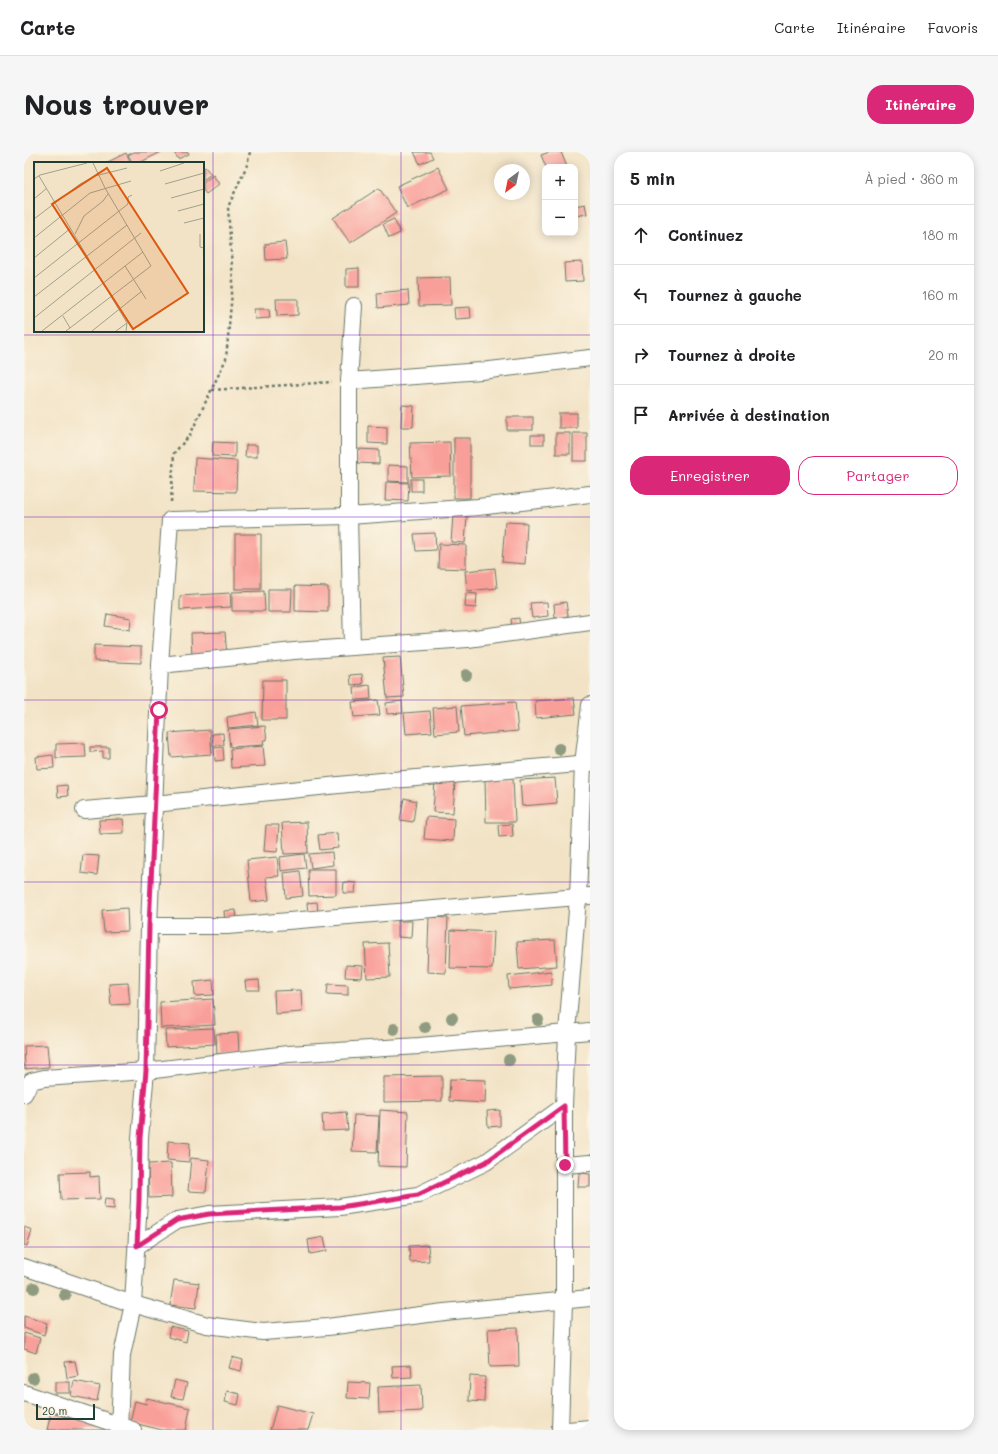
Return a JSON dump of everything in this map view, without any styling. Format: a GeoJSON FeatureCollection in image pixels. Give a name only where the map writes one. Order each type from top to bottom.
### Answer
{"type":"FeatureCollection","features":[{"type":"Feature","properties":{"kind":"street"},"geometry":{"type":"LineString","coordinates":[[352,647],[349,516],[349,380],[354,306]]}},
{"type":"Feature","properties":{"kind":"street"},"geometry":{"type":"LineString","coordinates":[[349,380],[481,371],[590,358]]}},
{"type":"Feature","properties":{"kind":"street"},"geometry":{"type":"LineString","coordinates":[[24,1393],[124,1428],[122,1355],[134,1304],[139,1200],[140,1138],[146,1071],[149,926],[160,665],[170,520],[349,516],[478,507],[590,494]]}},
{"type":"Feature","properties":{"kind":"street"},"geometry":{"type":"LineString","coordinates":[[160,665],[294,651],[468,639],[590,622]]}},
{"type":"Feature","properties":{"kind":"street"},"geometry":{"type":"LineString","coordinates":[[560,1430],[564,1300],[564,1106],[567,1033],[584,897],[590,705]]}},
{"type":"Feature","properties":{"kind":"street"},"geometry":{"type":"LineString","coordinates":[[84,810],[358,783],[587,764]]}},
{"type":"Feature","properties":{"kind":"street"},"geometry":{"type":"LineString","coordinates":[[149,926],[227,926],[584,897]]}},
{"type":"Feature","properties":{"kind":"street"},"geometry":{"type":"LineString","coordinates":[[24,1094],[31,1081],[44,1078],[146,1071],[288,1054],[419,1046],[590,1031]]}},
{"type":"Feature","properties":{"kind":"street"},"geometry":{"type":"LineString","coordinates":[[137,1246],[177,1220],[209,1214],[340,1207],[418,1195],[486,1162],[564,1106]]}},
{"type":"Feature","properties":{"kind":"street"},"geometry":{"type":"LineString","coordinates":[[565,1165],[590,1163]]}},
{"type":"Feature","properties":{"kind":"street"},"geometry":{"type":"LineString","coordinates":[[24,1267],[134,1304],[207,1325],[263,1332],[590,1298]]}},
{"type":"Feature","properties":{"kind":"street"},"geometry":{"type":"LineString","coordinates":[[568,1430],[590,1428]]}},
{"type":"Feature","properties":{"kind":"path"},"geometry":{"type":"LineString","coordinates":[[170,520],[174,453],[190,435],[226,360],[233,282],[228,207],[247,165],[250,152]]}},
{"type":"Feature","properties":{"kind":"path"},"geometry":{"type":"LineString","coordinates":[[212,390],[349,380]]}},
{"type":"Feature","properties":{"kind":"building"},"geometry":{"type":"Polygon","coordinates":[[[134,152],[161,152],[141,162],[132,162],[128,155],[134,152]]]}},
{"type":"Feature","properties":{"kind":"building"},"geometry":{"type":"Polygon","coordinates":[[[174,152],[188,152],[189,154],[178,159],[174,152]]]}},
{"type":"Feature","properties":{"kind":"building"},"geometry":{"type":"Polygon","coordinates":[[[414,152],[430,152],[433,158],[420,164],[414,152]]]}},
{"type":"Feature","properties":{"kind":"building"},"geometry":{"type":"Polygon","coordinates":[[[550,152],[561,152],[566,164],[545,164],[541,155],[550,152]]]}},
{"type":"Feature","properties":{"kind":"building"},"geometry":{"type":"Polygon","coordinates":[[[126,153],[130,162],[108,162],[126,153]]]}},
{"type":"Feature","properties":{"kind":"building"},"geometry":{"type":"Polygon","coordinates":[[[205,167],[211,174],[204,179],[205,167]]]}},
{"type":"Feature","properties":{"kind":"building"},"geometry":{"type":"Polygon","coordinates":[[[438,167],[449,189],[407,208],[397,186],[438,167]]]}},
{"type":"Feature","properties":{"kind":"building"},"geometry":{"type":"Polygon","coordinates":[[[213,175],[219,184],[206,194],[204,191],[204,182],[213,175]]]}},
{"type":"Feature","properties":{"kind":"building"},"geometry":{"type":"Polygon","coordinates":[[[379,188],[396,213],[350,243],[333,218],[379,188]]]}},
{"type":"Feature","properties":{"kind":"building"},"geometry":{"type":"Polygon","coordinates":[[[585,204],[587,214],[578,216],[578,205],[585,204]]]}},
{"type":"Feature","properties":{"kind":"building"},"geometry":{"type":"Polygon","coordinates":[[[394,219],[400,233],[389,238],[383,224],[394,219]]]}},
{"type":"Feature","properties":{"kind":"building"},"geometry":{"type":"Polygon","coordinates":[[[285,242],[287,259],[266,260],[265,244],[285,242]]]}},
{"type":"Feature","properties":{"kind":"building"},"geometry":{"type":"Polygon","coordinates":[[[582,262],[583,281],[565,282],[564,263],[582,262]]]}},
{"type":"Feature","properties":{"kind":"building"},"geometry":{"type":"Polygon","coordinates":[[[359,268],[359,287],[346,287],[346,269],[359,268]]]}},
{"type":"Feature","properties":{"kind":"building"},"geometry":{"type":"Polygon","coordinates":[[[450,277],[451,305],[419,306],[418,278],[450,277]]]}},
{"type":"Feature","properties":{"kind":"building"},"geometry":{"type":"Polygon","coordinates":[[[408,290],[409,305],[378,308],[377,293],[408,290]]]}},
{"type":"Feature","properties":{"kind":"building"},"geometry":{"type":"Polygon","coordinates":[[[276,299],[298,299],[298,315],[277,316],[276,299]]]}},
{"type":"Feature","properties":{"kind":"building"},"geometry":{"type":"Polygon","coordinates":[[[470,307],[471,318],[455,319],[454,308],[470,307]]]}},
{"type":"Feature","properties":{"kind":"building"},"geometry":{"type":"Polygon","coordinates":[[[254,309],[269,309],[270,318],[255,319],[254,309]]]}},
{"type":"Feature","properties":{"kind":"building"},"geometry":{"type":"Polygon","coordinates":[[[402,405],[414,406],[413,427],[401,427],[402,405]]]}},
{"type":"Feature","properties":{"kind":"building"},"geometry":{"type":"Polygon","coordinates":[[[559,413],[577,413],[577,428],[559,428],[559,413]]]}},
{"type":"Feature","properties":{"kind":"building"},"geometry":{"type":"Polygon","coordinates":[[[507,417],[533,417],[533,430],[507,430],[507,417]]]}},
{"type":"Feature","properties":{"kind":"building"},"geometry":{"type":"Polygon","coordinates":[[[368,426],[387,427],[387,444],[368,443],[368,426]]]}},
{"type":"Feature","properties":{"kind":"building"},"geometry":{"type":"Polygon","coordinates":[[[556,433],[570,433],[570,454],[556,454],[556,433]]]}},
{"type":"Feature","properties":{"kind":"building"},"geometry":{"type":"Polygon","coordinates":[[[573,433],[587,433],[587,461],[573,461],[573,433]]]}},
{"type":"Feature","properties":{"kind":"building"},"geometry":{"type":"Polygon","coordinates":[[[531,435],[544,435],[544,444],[531,444],[531,435]]]}},
{"type":"Feature","properties":{"kind":"building"},"geometry":{"type":"Polygon","coordinates":[[[454,438],[470,438],[470,498],[454,498],[454,438]]]}},
{"type":"Feature","properties":{"kind":"building"},"geometry":{"type":"Polygon","coordinates":[[[213,442],[235,443],[235,457],[212,456],[213,442]]]}},
{"type":"Feature","properties":{"kind":"building"},"geometry":{"type":"Polygon","coordinates":[[[450,442],[451,476],[412,477],[410,443],[450,442]]]}},
{"type":"Feature","properties":{"kind":"building"},"geometry":{"type":"Polygon","coordinates":[[[246,445],[257,445],[257,457],[245,457],[246,445]]]}},
{"type":"Feature","properties":{"kind":"building"},"geometry":{"type":"Polygon","coordinates":[[[357,449],[379,450],[379,464],[357,463],[357,449]]]}},
{"type":"Feature","properties":{"kind":"building"},"geometry":{"type":"Polygon","coordinates":[[[195,458],[237,461],[236,492],[194,491],[195,458]]]}},
{"type":"Feature","properties":{"kind":"building"},"geometry":{"type":"Polygon","coordinates":[[[388,465],[408,466],[408,482],[388,481],[388,465]]]}},
{"type":"Feature","properties":{"kind":"building"},"geometry":{"type":"Polygon","coordinates":[[[411,479],[422,479],[422,491],[411,491],[411,479]]]}},
{"type":"Feature","properties":{"kind":"building"},"geometry":{"type":"Polygon","coordinates":[[[386,482],[409,483],[408,501],[385,500],[386,482]]]}},
{"type":"Feature","properties":{"kind":"building"},"geometry":{"type":"Polygon","coordinates":[[[453,515],[467,516],[465,543],[451,542],[453,515]]]}},
{"type":"Feature","properties":{"kind":"building"},"geometry":{"type":"Polygon","coordinates":[[[505,522],[527,523],[525,564],[502,562],[505,522]]]}},
{"type":"Feature","properties":{"kind":"building"},"geometry":{"type":"Polygon","coordinates":[[[435,533],[436,550],[416,551],[414,534],[435,533]]]}},
{"type":"Feature","properties":{"kind":"building"},"geometry":{"type":"Polygon","coordinates":[[[235,534],[261,534],[261,589],[235,589],[235,534]]]}},
{"type":"Feature","properties":{"kind":"building"},"geometry":{"type":"Polygon","coordinates":[[[439,544],[466,545],[466,569],[438,568],[439,544]]]}},
{"type":"Feature","properties":{"kind":"building"},"geometry":{"type":"Polygon","coordinates":[[[495,568],[497,588],[467,591],[465,571],[495,568]]]}},
{"type":"Feature","properties":{"kind":"building"},"geometry":{"type":"Polygon","coordinates":[[[295,586],[328,587],[328,612],[295,611],[295,586]]]}},
{"type":"Feature","properties":{"kind":"building"},"geometry":{"type":"Polygon","coordinates":[[[268,589],[292,589],[291,612],[268,612],[268,589]]]}},
{"type":"Feature","properties":{"kind":"building"},"geometry":{"type":"Polygon","coordinates":[[[264,591],[265,611],[232,611],[232,592],[264,591]]]}},
{"type":"Feature","properties":{"kind":"building"},"geometry":{"type":"Polygon","coordinates":[[[230,593],[231,607],[180,610],[180,596],[230,593]]]}},
{"type":"Feature","properties":{"kind":"building"},"geometry":{"type":"Polygon","coordinates":[[[466,593],[477,594],[476,608],[465,607],[466,593]]]}},
{"type":"Feature","properties":{"kind":"building"},"geometry":{"type":"Polygon","coordinates":[[[547,602],[548,616],[532,618],[530,603],[547,602]]]}},
{"type":"Feature","properties":{"kind":"building"},"geometry":{"type":"Polygon","coordinates":[[[566,602],[568,616],[555,618],[554,604],[566,602]]]}},
{"type":"Feature","properties":{"kind":"building"},"geometry":{"type":"Polygon","coordinates":[[[107,614],[131,618],[130,630],[105,626],[107,614]]]}},
{"type":"Feature","properties":{"kind":"building"},"geometry":{"type":"Polygon","coordinates":[[[519,618],[520,628],[512,628],[511,619],[519,618]]]}},
{"type":"Feature","properties":{"kind":"building"},"geometry":{"type":"Polygon","coordinates":[[[225,632],[227,656],[192,658],[191,633],[225,632]]]}},
{"type":"Feature","properties":{"kind":"building"},"geometry":{"type":"Polygon","coordinates":[[[94,645],[141,647],[141,663],[94,661],[94,645]]]}},
{"type":"Feature","properties":{"kind":"building"},"geometry":{"type":"Polygon","coordinates":[[[400,657],[404,697],[387,698],[383,658],[400,657]]]}},
{"type":"Feature","properties":{"kind":"building"},"geometry":{"type":"Polygon","coordinates":[[[362,674],[363,684],[351,685],[350,675],[362,674]]]}},
{"type":"Feature","properties":{"kind":"building"},"geometry":{"type":"Polygon","coordinates":[[[263,680],[286,680],[286,720],[262,720],[263,680]]]}},
{"type":"Feature","properties":{"kind":"building"},"geometry":{"type":"Polygon","coordinates":[[[370,685],[371,699],[355,700],[354,687],[370,685]]]}},
{"type":"Feature","properties":{"kind":"building"},"geometry":{"type":"Polygon","coordinates":[[[574,698],[576,714],[536,718],[535,701],[574,698]]]}},
{"type":"Feature","properties":{"kind":"building"},"geometry":{"type":"Polygon","coordinates":[[[378,700],[380,715],[354,717],[352,702],[378,700]]]}},
{"type":"Feature","properties":{"kind":"building"},"geometry":{"type":"Polygon","coordinates":[[[402,701],[403,713],[387,714],[386,703],[402,701]]]}},
{"type":"Feature","properties":{"kind":"building"},"geometry":{"type":"Polygon","coordinates":[[[515,702],[518,731],[464,736],[461,706],[515,702]]]}},
{"type":"Feature","properties":{"kind":"building"},"geometry":{"type":"Polygon","coordinates":[[[457,706],[459,732],[435,734],[433,708],[457,706]]]}},
{"type":"Feature","properties":{"kind":"building"},"geometry":{"type":"Polygon","coordinates":[[[430,711],[432,732],[406,734],[404,713],[430,711]]]}},
{"type":"Feature","properties":{"kind":"building"},"geometry":{"type":"Polygon","coordinates":[[[256,712],[258,725],[228,728],[227,717],[256,712]]]}},
{"type":"Feature","properties":{"kind":"building"},"geometry":{"type":"Polygon","coordinates":[[[265,726],[267,740],[263,740],[264,745],[230,747],[228,729],[265,726]]]}},
{"type":"Feature","properties":{"kind":"building"},"geometry":{"type":"Polygon","coordinates":[[[210,730],[212,754],[171,757],[169,733],[210,730]]]}},
{"type":"Feature","properties":{"kind":"building"},"geometry":{"type":"Polygon","coordinates":[[[223,733],[224,745],[213,746],[212,734],[223,733]]]}},
{"type":"Feature","properties":{"kind":"building"},"geometry":{"type":"Polygon","coordinates":[[[85,743],[86,757],[56,758],[56,744],[85,743]]]}},
{"type":"Feature","properties":{"kind":"building"},"geometry":{"type":"Polygon","coordinates":[[[263,746],[265,766],[231,768],[230,749],[263,746]]]}},
{"type":"Feature","properties":{"kind":"building"},"geometry":{"type":"Polygon","coordinates":[[[90,747],[109,747],[109,758],[103,758],[103,751],[90,752],[90,747]]]}},
{"type":"Feature","properties":{"kind":"building"},"geometry":{"type":"Polygon","coordinates":[[[223,747],[224,760],[215,761],[214,748],[223,747]]]}},
{"type":"Feature","properties":{"kind":"building"},"geometry":{"type":"Polygon","coordinates":[[[53,755],[54,768],[37,769],[36,757],[53,755]]]}},
{"type":"Feature","properties":{"kind":"building"},"geometry":{"type":"Polygon","coordinates":[[[513,778],[515,822],[486,822],[485,779],[513,778]]]}},
{"type":"Feature","properties":{"kind":"building"},"geometry":{"type":"Polygon","coordinates":[[[555,778],[557,803],[522,806],[520,780],[555,778]]]}},
{"type":"Feature","properties":{"kind":"building"},"geometry":{"type":"Polygon","coordinates":[[[435,781],[455,782],[453,813],[433,812],[435,781]]]}},
{"type":"Feature","properties":{"kind":"building"},"geometry":{"type":"Polygon","coordinates":[[[67,785],[68,796],[58,797],[57,786],[67,785]]]}},
{"type":"Feature","properties":{"kind":"building"},"geometry":{"type":"Polygon","coordinates":[[[404,798],[416,801],[413,822],[400,820],[404,798]]]}},
{"type":"Feature","properties":{"kind":"building"},"geometry":{"type":"Polygon","coordinates":[[[426,817],[454,819],[453,841],[424,839],[426,817]]]}},
{"type":"Feature","properties":{"kind":"building"},"geometry":{"type":"Polygon","coordinates":[[[123,819],[124,833],[100,834],[99,820],[123,819]]]}},
{"type":"Feature","properties":{"kind":"building"},"geometry":{"type":"Polygon","coordinates":[[[307,822],[308,853],[284,854],[282,823],[307,822]]]}},
{"type":"Feature","properties":{"kind":"building"},"geometry":{"type":"Polygon","coordinates":[[[512,824],[513,836],[499,837],[498,825],[512,824]]]}},
{"type":"Feature","properties":{"kind":"building"},"geometry":{"type":"Polygon","coordinates":[[[266,825],[279,825],[277,852],[264,851],[266,825]]]}},
{"type":"Feature","properties":{"kind":"building"},"geometry":{"type":"Polygon","coordinates":[[[337,833],[338,848],[320,850],[318,835],[337,833]]]}},
{"type":"Feature","properties":{"kind":"building"},"geometry":{"type":"Polygon","coordinates":[[[332,852],[333,865],[311,868],[309,854],[332,852]]]}},
{"type":"Feature","properties":{"kind":"building"},"geometry":{"type":"Polygon","coordinates":[[[304,854],[306,868],[281,871],[280,857],[304,854]]]}},
{"type":"Feature","properties":{"kind":"building"},"geometry":{"type":"Polygon","coordinates":[[[83,855],[99,856],[97,875],[81,873],[83,855]]]}},
{"type":"Feature","properties":{"kind":"building"},"geometry":{"type":"Polygon","coordinates":[[[277,857],[279,876],[266,877],[269,900],[251,902],[247,860],[277,857]]]}},
{"type":"Feature","properties":{"kind":"building"},"geometry":{"type":"Polygon","coordinates":[[[308,869],[336,869],[336,895],[309,896],[308,869]]]}},
{"type":"Feature","properties":{"kind":"building"},"geometry":{"type":"Polygon","coordinates":[[[300,871],[303,896],[286,898],[284,873],[300,871]]]}},
{"type":"Feature","properties":{"kind":"building"},"geometry":{"type":"Polygon","coordinates":[[[344,882],[356,883],[355,893],[343,893],[344,882]]]}},
{"type":"Feature","properties":{"kind":"building"},"geometry":{"type":"Polygon","coordinates":[[[317,902],[318,913],[308,914],[307,903],[317,902]]]}},
{"type":"Feature","properties":{"kind":"building"},"geometry":{"type":"Polygon","coordinates":[[[127,908],[128,931],[104,932],[102,910],[127,908]]]}},
{"type":"Feature","properties":{"kind":"building"},"geometry":{"type":"Polygon","coordinates":[[[236,910],[237,921],[225,922],[224,911],[236,910]]]}},
{"type":"Feature","properties":{"kind":"building"},"geometry":{"type":"Polygon","coordinates":[[[429,917],[448,918],[446,973],[427,972],[429,917]]]}},
{"type":"Feature","properties":{"kind":"building"},"geometry":{"type":"Polygon","coordinates":[[[398,921],[412,921],[411,938],[398,937],[398,921]]]}},
{"type":"Feature","properties":{"kind":"building"},"geometry":{"type":"Polygon","coordinates":[[[451,930],[494,932],[492,969],[450,968],[451,930]]]}},
{"type":"Feature","properties":{"kind":"building"},"geometry":{"type":"Polygon","coordinates":[[[555,940],[557,966],[519,969],[517,942],[555,940]]]}},
{"type":"Feature","properties":{"kind":"building"},"geometry":{"type":"Polygon","coordinates":[[[388,943],[390,977],[367,978],[365,944],[388,943]]]}},
{"type":"Feature","properties":{"kind":"building"},"geometry":{"type":"Polygon","coordinates":[[[346,965],[363,966],[362,978],[345,977],[346,965]]]}},
{"type":"Feature","properties":{"kind":"building"},"geometry":{"type":"Polygon","coordinates":[[[551,971],[552,985],[509,989],[508,976],[551,971]]]}},
{"type":"Feature","properties":{"kind":"building"},"geometry":{"type":"Polygon","coordinates":[[[213,980],[214,995],[195,996],[194,982],[213,980]]]}},
{"type":"Feature","properties":{"kind":"building"},"geometry":{"type":"Polygon","coordinates":[[[259,980],[260,990],[246,990],[245,981],[259,980]]]}},
{"type":"Feature","properties":{"kind":"building"},"geometry":{"type":"Polygon","coordinates":[[[128,983],[130,1004],[111,1005],[109,984],[128,983]]]}},
{"type":"Feature","properties":{"kind":"building"},"geometry":{"type":"Polygon","coordinates":[[[328,984],[348,985],[348,995],[327,994],[328,984]]]}},
{"type":"Feature","properties":{"kind":"building"},"geometry":{"type":"Polygon","coordinates":[[[301,990],[302,1012],[275,1014],[274,991],[301,990]]]}},
{"type":"Feature","properties":{"kind":"building"},"geometry":{"type":"Polygon","coordinates":[[[213,999],[215,1025],[161,1028],[160,1002],[213,999]]]}},
{"type":"Feature","properties":{"kind":"building"},"geometry":{"type":"Polygon","coordinates":[[[214,1028],[215,1044],[166,1047],[165,1030],[214,1028]]]}},
{"type":"Feature","properties":{"kind":"building"},"geometry":{"type":"Polygon","coordinates":[[[238,1033],[239,1053],[217,1054],[216,1034],[238,1033]]]}},
{"type":"Feature","properties":{"kind":"building"},"geometry":{"type":"Polygon","coordinates":[[[47,1045],[49,1067],[25,1069],[24,1046],[47,1045]]]}},
{"type":"Feature","properties":{"kind":"building"},"geometry":{"type":"Polygon","coordinates":[[[442,1076],[442,1101],[384,1102],[384,1077],[442,1076]]]}},
{"type":"Feature","properties":{"kind":"building"},"geometry":{"type":"Polygon","coordinates":[[[450,1079],[486,1080],[485,1103],[449,1101],[450,1079]]]}},
{"type":"Feature","properties":{"kind":"building"},"geometry":{"type":"Polygon","coordinates":[[[380,1110],[408,1112],[406,1167],[378,1166],[380,1110]]]}},
{"type":"Feature","properties":{"kind":"building"},"geometry":{"type":"Polygon","coordinates":[[[500,1110],[500,1126],[488,1127],[487,1111],[500,1110]]]}},
{"type":"Feature","properties":{"kind":"building"},"geometry":{"type":"Polygon","coordinates":[[[346,1112],[348,1130],[323,1131],[322,1114],[346,1112]]]}},
{"type":"Feature","properties":{"kind":"building"},"geometry":{"type":"Polygon","coordinates":[[[354,1115],[379,1116],[377,1152],[352,1151],[354,1115]]]}},
{"type":"Feature","properties":{"kind":"building"},"geometry":{"type":"Polygon","coordinates":[[[168,1141],[190,1143],[189,1162],[167,1160],[168,1141]]]}},
{"type":"Feature","properties":{"kind":"building"},"geometry":{"type":"Polygon","coordinates":[[[191,1158],[209,1160],[206,1192],[188,1191],[191,1158]]]}},
{"type":"Feature","properties":{"kind":"building"},"geometry":{"type":"Polygon","coordinates":[[[171,1163],[172,1197],[149,1198],[148,1164],[171,1163]]]}},
{"type":"Feature","properties":{"kind":"building"},"geometry":{"type":"Polygon","coordinates":[[[90,1172],[90,1177],[99,1176],[100,1199],[61,1200],[60,1173],[90,1172]]]}},
{"type":"Feature","properties":{"kind":"building"},"geometry":{"type":"Polygon","coordinates":[[[579,1173],[590,1174],[590,1187],[578,1187],[579,1173]]]}},
{"type":"Feature","properties":{"kind":"building"},"geometry":{"type":"Polygon","coordinates":[[[105,1198],[114,1199],[114,1209],[104,1208],[105,1198]]]}},
{"type":"Feature","properties":{"kind":"building"},"geometry":{"type":"Polygon","coordinates":[[[24,1227],[32,1230],[27,1246],[24,1245],[24,1227]]]}},
{"type":"Feature","properties":{"kind":"building"},"geometry":{"type":"Polygon","coordinates":[[[324,1237],[327,1251],[310,1254],[308,1240],[324,1237]]]}},
{"type":"Feature","properties":{"kind":"building"},"geometry":{"type":"Polygon","coordinates":[[[428,1245],[429,1261],[410,1262],[409,1246],[428,1245]]]}},
{"type":"Feature","properties":{"kind":"building"},"geometry":{"type":"Polygon","coordinates":[[[174,1280],[199,1283],[196,1308],[170,1305],[174,1280]]]}},
{"type":"Feature","properties":{"kind":"building"},"geometry":{"type":"Polygon","coordinates":[[[24,1316],[47,1323],[44,1335],[24,1328],[24,1316]]]}},
{"type":"Feature","properties":{"kind":"building"},"geometry":{"type":"Polygon","coordinates":[[[170,1327],[188,1331],[186,1342],[168,1337],[170,1327]]]}},
{"type":"Feature","properties":{"kind":"building"},"geometry":{"type":"Polygon","coordinates":[[[518,1328],[519,1366],[490,1367],[488,1329],[518,1328]]]}},
{"type":"Feature","properties":{"kind":"building"},"geometry":{"type":"Polygon","coordinates":[[[24,1333],[40,1338],[36,1353],[24,1349],[24,1333]]]}},
{"type":"Feature","properties":{"kind":"building"},"geometry":{"type":"Polygon","coordinates":[[[232,1357],[243,1360],[241,1371],[229,1368],[232,1357]]]}},
{"type":"Feature","properties":{"kind":"building"},"geometry":{"type":"Polygon","coordinates":[[[75,1361],[78,1376],[67,1378],[65,1362],[75,1361]]]}},
{"type":"Feature","properties":{"kind":"building"},"geometry":{"type":"Polygon","coordinates":[[[411,1365],[412,1377],[393,1378],[392,1366],[411,1365]]]}},
{"type":"Feature","properties":{"kind":"building"},"geometry":{"type":"Polygon","coordinates":[[[470,1376],[485,1377],[484,1402],[469,1401],[470,1376]]]}},
{"type":"Feature","properties":{"kind":"building"},"geometry":{"type":"Polygon","coordinates":[[[175,1380],[187,1383],[183,1399],[171,1397],[175,1380]]]}},
{"type":"Feature","properties":{"kind":"building"},"geometry":{"type":"Polygon","coordinates":[[[74,1381],[100,1386],[97,1401],[71,1396],[74,1381]]]}},
{"type":"Feature","properties":{"kind":"building"},"geometry":{"type":"Polygon","coordinates":[[[55,1382],[70,1382],[70,1393],[55,1393],[55,1382]]]}},
{"type":"Feature","properties":{"kind":"building"},"geometry":{"type":"Polygon","coordinates":[[[348,1382],[370,1383],[369,1399],[347,1398],[348,1382]]]}},
{"type":"Feature","properties":{"kind":"building"},"geometry":{"type":"Polygon","coordinates":[[[421,1385],[422,1411],[379,1413],[378,1387],[421,1385]]]}},
{"type":"Feature","properties":{"kind":"building"},"geometry":{"type":"Polygon","coordinates":[[[227,1391],[240,1394],[238,1405],[225,1402],[227,1391]]]}},
{"type":"Feature","properties":{"kind":"building"},"geometry":{"type":"Polygon","coordinates":[[[147,1398],[190,1408],[186,1430],[162,1430],[130,1422],[135,1401],[146,1404],[147,1398]]]}},
{"type":"Feature","properties":{"kind":"building"},"geometry":{"type":"Polygon","coordinates":[[[277,1405],[313,1414],[308,1430],[270,1430],[277,1405]]]}},
{"type":"Feature","properties":{"kind":"building"},"geometry":{"type":"Polygon","coordinates":[[[51,1413],[110,1428],[109,1430],[47,1430],[51,1413]]]}},
{"type":"Feature","properties":{"kind":"route"},"geometry":{"type":"LineString","coordinates":[[159,710],[149,926],[146,1071],[140,1138],[137,1246],[177,1220],[209,1214],[340,1207],[418,1195],[486,1162],[564,1106],[565,1165]]}}]}
